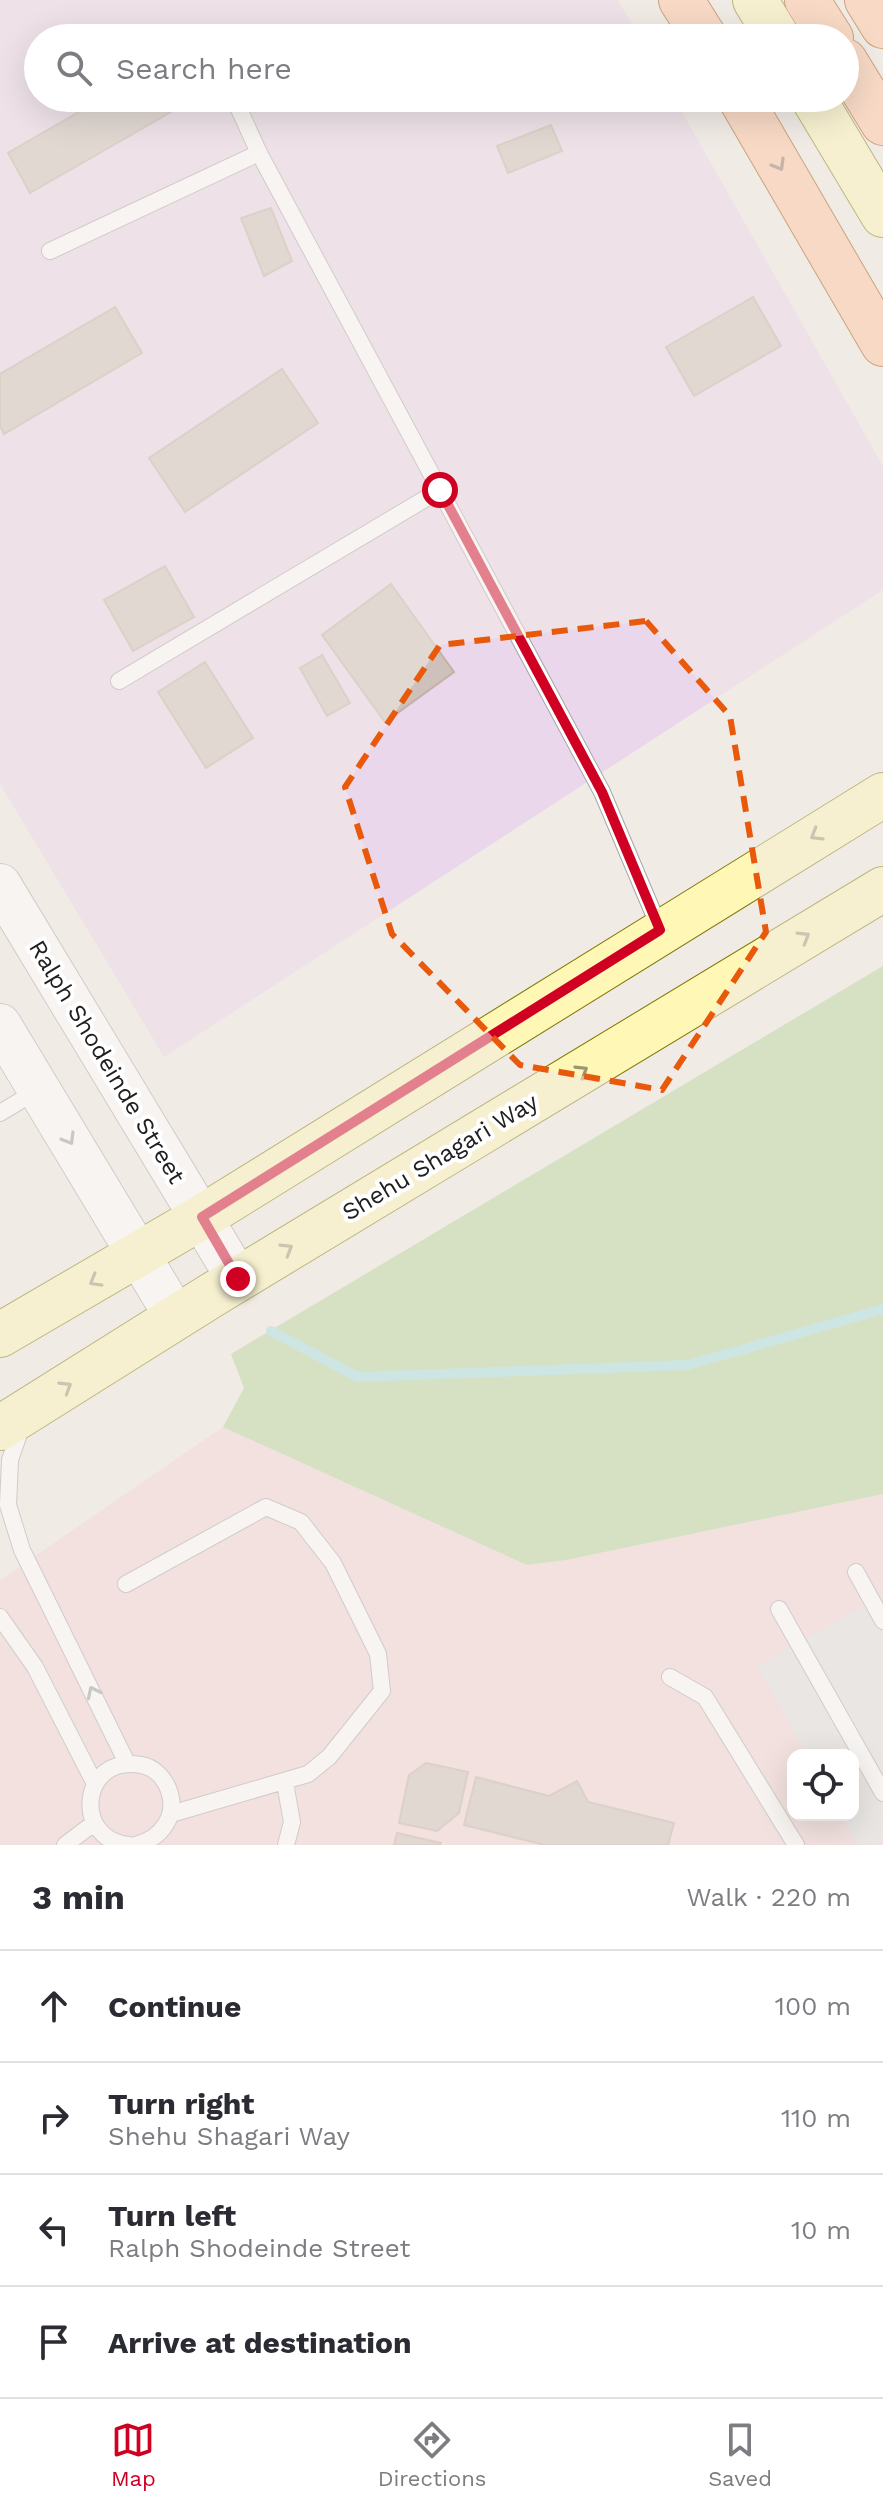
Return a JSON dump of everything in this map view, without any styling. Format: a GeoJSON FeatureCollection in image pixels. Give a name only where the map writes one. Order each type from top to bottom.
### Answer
{"type":"FeatureCollection","features":[{"type":"Feature","properties":{"kind":"main road"},"geometry":{"type":"LineString","coordinates":[[681,0],[696,24]]}},
{"type":"Feature","properties":{"kind":"main road"},"geometry":{"type":"LineString","coordinates":[[755,0],[770,24]]}},
{"type":"Feature","properties":{"kind":"main road"},"geometry":{"type":"LineString","coordinates":[[807,0],[822,24]]}},
{"type":"Feature","properties":{"kind":"main road"},"geometry":{"type":"LineString","coordinates":[[867,0],[883,26]]}},
{"type":"Feature","properties":{"kind":"main road"},"geometry":{"type":"LineString","coordinates":[[859,84],[883,123]]}},
{"type":"Feature","properties":{"kind":"main road"},"geometry":{"type":"LineString","coordinates":[[748,112],[883,344]]}},
{"type":"Feature","properties":{"kind":"main road"},"geometry":{"type":"LineString","coordinates":[[821,112],[883,215]]}},
{"type":"Feature","properties":{"kind":"main road"},"geometry":{"type":"LineString","coordinates":[[0,1335],[202,1217],[660,930],[883,795]]}},
{"type":"Feature","properties":{"kind":"main road","name":"Shehu Shagari Way"},"geometry":{"type":"LineString","coordinates":[[14,1419],[238,1279],[883,889]]}},
{"type":"Feature","properties":{"kind":"street","name":"Ralph Shodeinde Street"},"geometry":{"type":"LineString","coordinates":[[0,885],[238,1279]]}},
{"type":"Feature","properties":{"kind":"street"},"geometry":{"type":"LineString","coordinates":[[0,1025],[176,1317]]}},
{"type":"Feature","properties":{"kind":"lane"},"geometry":{"type":"LineString","coordinates":[[240,112],[259,153],[602,792],[660,930]]}},
{"type":"Feature","properties":{"kind":"lane"},"geometry":{"type":"LineString","coordinates":[[50,251],[259,153]]}},
{"type":"Feature","properties":{"kind":"lane"},"geometry":{"type":"LineString","coordinates":[[119,681],[440,490]]}},
{"type":"Feature","properties":{"kind":"lane"},"geometry":{"type":"LineString","coordinates":[[0,1113],[39,1089]]}},
{"type":"Feature","properties":{"kind":"lane"},"geometry":{"type":"LineString","coordinates":[[14,1419],[8,1505],[22,1550],[127,1763]]}},
{"type":"Feature","properties":{"kind":"lane"},"geometry":{"type":"LineString","coordinates":[[126,1584],[266,1507],[301,1522],[333,1563],[378,1654],[382,1691],[329,1757],[308,1774],[171,1814]]}},
{"type":"Feature","properties":{"kind":"lane"},"geometry":{"type":"LineString","coordinates":[[856,1572],[883,1621]]}},
{"type":"Feature","properties":{"kind":"lane"},"geometry":{"type":"LineString","coordinates":[[779,1609],[883,1793]]}},
{"type":"Feature","properties":{"kind":"lane"},"geometry":{"type":"LineString","coordinates":[[0,1617],[35,1667],[95,1784]]}},
{"type":"Feature","properties":{"kind":"lane"},"geometry":{"type":"LineString","coordinates":[[670,1677],[705,1697],[796,1845]]}},
{"type":"Feature","properties":{"kind":"lane"},"geometry":{"type":"LineString","coordinates":[[129,1845],[120,1845],[107,1838],[94,1823],[90,1809],[95,1784],[113,1766],[127,1763],[147,1766],[159,1773],[172,1799],[171,1814],[158,1835],[136,1845]]}},
{"type":"Feature","properties":{"kind":"lane"},"geometry":{"type":"LineString","coordinates":[[285,1783],[292,1822],[286,1845]]}},
{"type":"Feature","properties":{"kind":"lane"},"geometry":{"type":"LineString","coordinates":[[65,1845],[94,1823]]}},
{"type":"Feature","properties":{"kind":"highlighted area"},"geometry":{"type":"Polygon","coordinates":[[[646,621],[730,716],[766,932],[662,1090],[520,1065],[392,934],[345,787],[440,645],[646,621]]]}},
{"type":"Feature","properties":{"kind":"shaded area"},"geometry":{"type":"Polygon","coordinates":[[[0,0],[618,0],[632,24],[24,24],[24,112],[682,112],[883,466],[883,590],[164,1057],[0,784],[0,0]]]}},
{"type":"Feature","properties":{"kind":"shaded area"},"geometry":{"type":"Polygon","coordinates":[[[223,1427],[527,1565],[566,1560],[883,1494],[883,1845],[0,1845],[0,1580],[223,1427]]]}},
{"type":"Feature","properties":{"kind":"shaded area"},"geometry":{"type":"Polygon","coordinates":[[[883,1595],[883,1840],[872,1845],[858,1845],[844,1821],[859,1821],[859,1749],[804,1749],[757,1666],[883,1595]]]}},
{"type":"Feature","properties":{"kind":"green space"},"geometry":{"type":"Polygon","coordinates":[[[883,966],[883,1494],[566,1560],[527,1565],[223,1427],[244,1388],[231,1354],[883,966]]]}},
{"type":"Feature","properties":{"kind":"building"},"geometry":{"type":"Polygon","coordinates":[[[79,112],[171,112],[30,193],[8,153],[79,112]]]}},
{"type":"Feature","properties":{"kind":"building"},"geometry":{"type":"Polygon","coordinates":[[[551,125],[562,151],[508,173],[497,146],[551,125]]]}},
{"type":"Feature","properties":{"kind":"building"},"geometry":{"type":"Polygon","coordinates":[[[271,208],[292,261],[264,276],[241,218],[271,208]]]}},
{"type":"Feature","properties":{"kind":"building"},"geometry":{"type":"Polygon","coordinates":[[[753,297],[781,346],[694,396],[666,347],[753,297]]]}},
{"type":"Feature","properties":{"kind":"building"},"geometry":{"type":"Polygon","coordinates":[[[115,307],[142,353],[4,434],[0,426],[0,374],[115,307]]]}},
{"type":"Feature","properties":{"kind":"building"},"geometry":{"type":"Polygon","coordinates":[[[282,369],[318,423],[185,512],[149,458],[282,369]]]}},
{"type":"Feature","properties":{"kind":"building"},"geometry":{"type":"Polygon","coordinates":[[[165,566],[194,617],[133,651],[104,600],[165,566]]]}},
{"type":"Feature","properties":{"kind":"building"},"geometry":{"type":"Polygon","coordinates":[[[391,584],[454,672],[385,722],[322,635],[391,584]]]}},
{"type":"Feature","properties":{"kind":"building"},"geometry":{"type":"Polygon","coordinates":[[[322,655],[350,703],[327,716],[300,668],[322,655]]]}},
{"type":"Feature","properties":{"kind":"building"},"geometry":{"type":"Polygon","coordinates":[[[205,662],[253,738],[206,768],[158,692],[205,662]]]}},
{"type":"Feature","properties":{"kind":"building"},"geometry":{"type":"Polygon","coordinates":[[[426,1763],[468,1772],[459,1813],[437,1831],[399,1823],[409,1775],[426,1763]]]}},
{"type":"Feature","properties":{"kind":"building"},"geometry":{"type":"Polygon","coordinates":[[[476,1777],[549,1796],[577,1781],[588,1802],[674,1823],[668,1845],[545,1845],[464,1825],[476,1777]]]}},
{"type":"Feature","properties":{"kind":"building"},"geometry":{"type":"Polygon","coordinates":[[[397,1833],[441,1843],[394,1845],[397,1833]]]}},
{"type":"Feature","properties":{"kind":"waterway"},"geometry":{"type":"LineString","coordinates":[[271,1331],[358,1377],[688,1365],[883,1309]]}},
{"type":"Feature","properties":{"kind":"route"},"geometry":{"type":"LineString","coordinates":[[238,1279],[202,1217],[660,930],[602,792],[440,490]]}}]}
